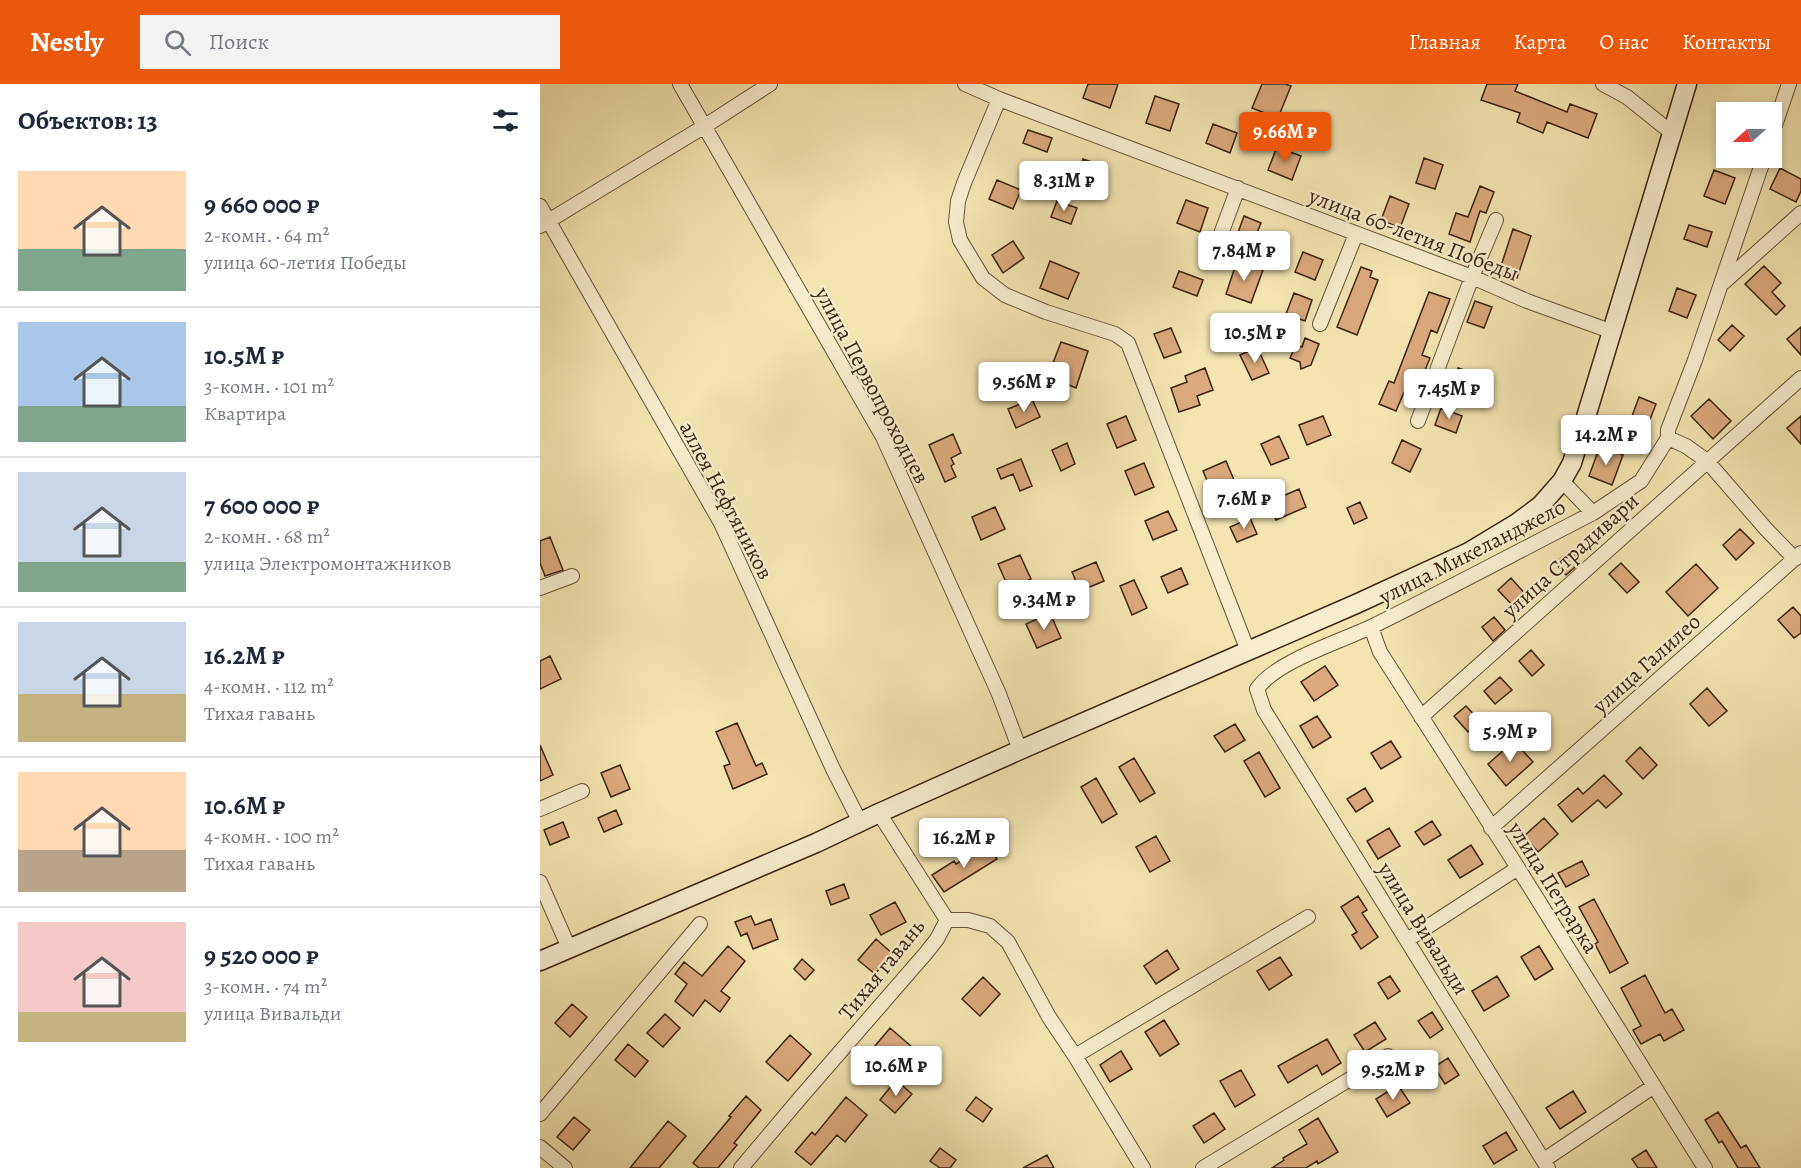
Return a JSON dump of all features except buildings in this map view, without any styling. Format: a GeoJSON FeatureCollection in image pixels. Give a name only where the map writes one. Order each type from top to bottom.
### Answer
{"type":"FeatureCollection","features":[{"type":"Feature","properties":{"kind":"street","name":"улица Первопроходцев"},"geometry":{"type":"LineString","coordinates":[[680,84],[883,437],[999,694],[1020,750]]}},
{"type":"Feature","properties":{"kind":"street"},"geometry":{"type":"LineString","coordinates":[[544,223],[770,84]]}},
{"type":"Feature","properties":{"kind":"street","name":"улица 60-летия Победы"},"geometry":{"type":"LineString","coordinates":[[965,84],[999,99],[1612,332]]}},
{"type":"Feature","properties":{"kind":"street"},"geometry":{"type":"LineString","coordinates":[[1603,84],[1627,98],[1672,133]]}},
{"type":"Feature","properties":{"kind":"street"},"geometry":{"type":"LineString","coordinates":[[540,961],[816,843],[1020,750],[1356,604],[1469,552],[1541,505],[1562,481],[1572,464],[1687,84]]}},
{"type":"Feature","properties":{"kind":"street"},"geometry":{"type":"LineString","coordinates":[[1782,105],[1789,84]]}},
{"type":"Feature","properties":{"kind":"street"},"geometry":{"type":"LineString","coordinates":[[999,99],[958,201],[956,222],[960,240],[983,278],[1005,296],[1115,334],[1128,343],[1248,651]]}},
{"type":"Feature","properties":{"kind":"street","name":"улица Микеланджело"},"geometry":{"type":"LineString","coordinates":[[1264,710],[1257,689],[1263,680],[1297,659],[1371,627],[1593,513],[1641,481],[1668,438],[1668,430],[1722,284],[1761,168]]}},
{"type":"Feature","properties":{"kind":"street"},"geometry":{"type":"LineString","coordinates":[[1218,242],[1238,188]]}},
{"type":"Feature","properties":{"kind":"street","name":"аллея Нефтяников"},"geometry":{"type":"LineString","coordinates":[[540,206],[544,223],[721,523],[833,769],[860,822]]}},
{"type":"Feature","properties":{"kind":"street"},"geometry":{"type":"LineString","coordinates":[[1722,284],[1801,213]]}},
{"type":"Feature","properties":{"kind":"street"},"geometry":{"type":"LineString","coordinates":[[1418,421],[1496,220]]}},
{"type":"Feature","properties":{"kind":"street"},"geometry":{"type":"LineString","coordinates":[[1320,324],[1356,234]]}},
{"type":"Feature","properties":{"kind":"street","name":"улица Страдивари"},"geometry":{"type":"LineString","coordinates":[[1421,717],[1801,378]]}},
{"type":"Feature","properties":{"kind":"street"},"geometry":{"type":"LineString","coordinates":[[1668,438],[1686,446],[1707,461],[1766,529],[1798,556]]}},
{"type":"Feature","properties":{"kind":"street"},"geometry":{"type":"LineString","coordinates":[[1562,481],[1593,513]]}},
{"type":"Feature","properties":{"kind":"street","name":"улица Галилео"},"geometry":{"type":"LineString","coordinates":[[1491,828],[1798,556]]}},
{"type":"Feature","properties":{"kind":"street"},"geometry":{"type":"LineString","coordinates":[[540,588],[572,576]]}},
{"type":"Feature","properties":{"kind":"street","name":"улица Петрарка"},"geometry":{"type":"LineString","coordinates":[[1371,627],[1380,652],[1705,1168]]}},
{"type":"Feature","properties":{"kind":"street","name":"улица Вивальди"},"geometry":{"type":"LineString","coordinates":[[1264,710],[1546,1164]]}},
{"type":"Feature","properties":{"kind":"street"},"geometry":{"type":"LineString","coordinates":[[540,809],[582,791]]}},
{"type":"Feature","properties":{"kind":"street","name":"Тихая гавань"},"geometry":{"type":"LineString","coordinates":[[741,1168],[926,953],[947,920],[879,813]]}},
{"type":"Feature","properties":{"kind":"street"},"geometry":{"type":"LineString","coordinates":[[1407,940],[1518,868]]}},
{"type":"Feature","properties":{"kind":"street"},"geometry":{"type":"LineString","coordinates":[[540,882],[569,948]]}},
{"type":"Feature","properties":{"kind":"street"},"geometry":{"type":"LineString","coordinates":[[1075,1056],[1308,917]]}},
{"type":"Feature","properties":{"kind":"street"},"geometry":{"type":"LineString","coordinates":[[947,920],[968,921],[990,926],[1008,942],[1048,1017],[1075,1056],[1143,1168]]}},
{"type":"Feature","properties":{"kind":"street"},"geometry":{"type":"LineString","coordinates":[[540,1114],[700,924]]}},
{"type":"Feature","properties":{"kind":"street"},"geometry":{"type":"LineString","coordinates":[[1203,1168],[1388,1056]]}},
{"type":"Feature","properties":{"kind":"street"},"geometry":{"type":"LineString","coordinates":[[1546,1164],[1654,1086]]}},
{"type":"Feature","properties":{"kind":"street"},"geometry":{"type":"LineString","coordinates":[[540,1147],[566,1168]]}}]}
